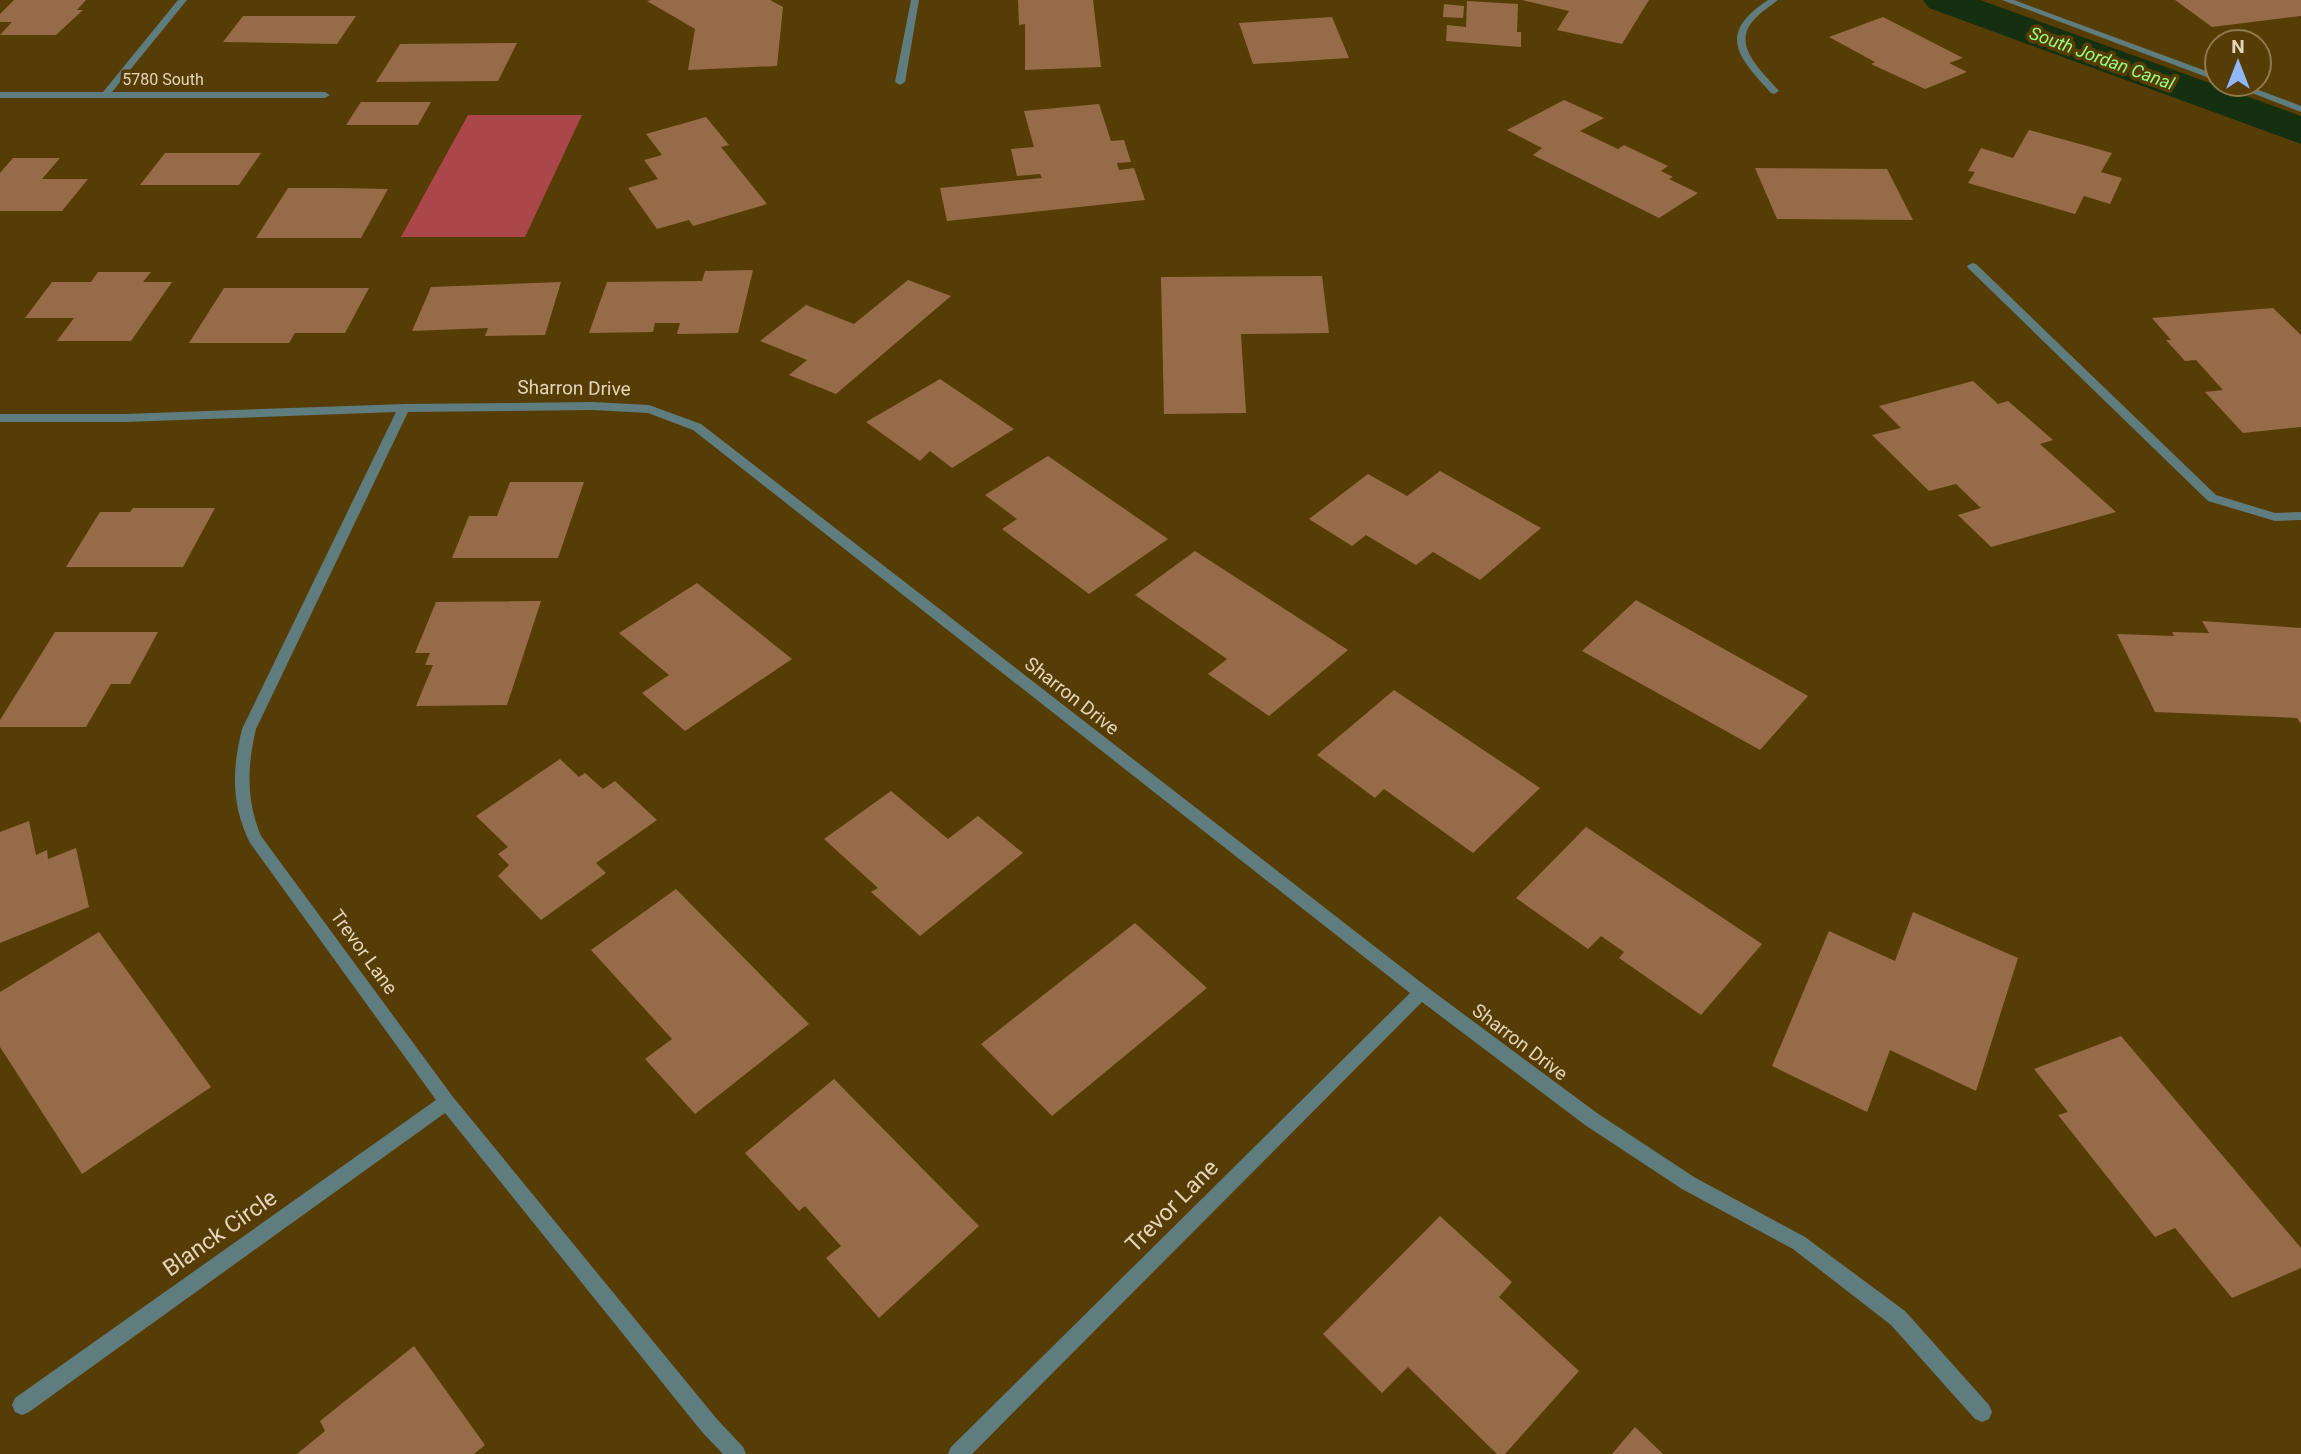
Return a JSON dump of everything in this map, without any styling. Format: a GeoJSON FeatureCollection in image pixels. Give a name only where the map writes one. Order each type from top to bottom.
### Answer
{"type":"FeatureCollection","features":[{"type":"Feature","properties":{"kind":"street"},"geometry":{"type":"LineString","coordinates":[[106,94],[183,0]]}},
{"type":"Feature","properties":{"kind":"street"},"geometry":{"type":"LineString","coordinates":[[900,82],[915,0]]}},
{"type":"Feature","properties":{"kind":"street"},"geometry":{"type":"LineString","coordinates":[[1774,0],[1760,8],[1744,24],[1738,37],[1751,66],[1774,91]]}},
{"type":"Feature","properties":{"kind":"street"},"geometry":{"type":"LineString","coordinates":[[2006,0],[2203,73]]}},
{"type":"Feature","properties":{"kind":"street","name":"5780 South"},"geometry":{"type":"LineString","coordinates":[[0,94],[325,95]]}},
{"type":"Feature","properties":{"kind":"street"},"geometry":{"type":"LineString","coordinates":[[2273,98],[2301,108]]}},
{"type":"Feature","properties":{"kind":"street"},"geometry":{"type":"LineString","coordinates":[[1972,266],[2211,498],[2276,517],[2301,516]]}},
{"type":"Feature","properties":{"kind":"street","name":"Sharron Drive"},"geometry":{"type":"LineString","coordinates":[[0,418],[202,416],[404,408],[621,407],[649,409],[697,427],[1421,992],[1591,1119],[1677,1176],[1799,1243],[1898,1318],[1982,1412]]}},
{"type":"Feature","properties":{"kind":"street","name":"Trevor Lane"},"geometry":{"type":"LineString","coordinates":[[404,408],[249,729],[242,758],[244,814],[255,839],[447,1102],[709,1425],[736,1454]]}},
{"type":"Feature","properties":{"kind":"street","name":"Trevor Lane"},"geometry":{"type":"LineString","coordinates":[[958,1454],[1421,992]]}},
{"type":"Feature","properties":{"kind":"street","name":"Blanck Circle"},"geometry":{"type":"LineString","coordinates":[[22,1405],[447,1102]]}},
{"type":"Feature","properties":{"kind":"shaded area"},"geometry":{"type":"Polygon","coordinates":[[[468,115],[582,115],[525,237],[401,237],[468,115]]]}},
{"type":"Feature","properties":{"kind":"building"},"geometry":{"type":"Polygon","coordinates":[[[14,0],[86,0],[77,10],[83,10],[56,35],[0,35],[12,22],[0,22],[0,14],[14,0]]]}},
{"type":"Feature","properties":{"kind":"building"},"geometry":{"type":"Polygon","coordinates":[[[770,0],[783,7],[777,66],[688,70],[695,29],[647,1],[770,0]]]}},
{"type":"Feature","properties":{"kind":"building"},"geometry":{"type":"Polygon","coordinates":[[[1018,0],[1093,0],[1101,67],[1025,70],[1025,24],[1019,25],[1018,0]]]}},
{"type":"Feature","properties":{"kind":"building"},"geometry":{"type":"Polygon","coordinates":[[[1522,0],[1649,0],[1622,44],[1557,30],[1569,11],[1522,0]]]}},
{"type":"Feature","properties":{"kind":"building"},"geometry":{"type":"Polygon","coordinates":[[[2175,0],[2301,0],[2301,16],[2212,27],[2175,0]]]}},
{"type":"Feature","properties":{"kind":"building"},"geometry":{"type":"Polygon","coordinates":[[[1467,1],[1518,4],[1517,32],[1521,32],[1521,47],[1446,41],[1447,25],[1466,27],[1467,1]]]}},
{"type":"Feature","properties":{"kind":"building"},"geometry":{"type":"Polygon","coordinates":[[[1444,4],[1464,6],[1463,18],[1443,17],[1444,4]]]}},
{"type":"Feature","properties":{"kind":"building"},"geometry":{"type":"Polygon","coordinates":[[[243,16],[356,16],[337,44],[223,42],[243,16]]]}},
{"type":"Feature","properties":{"kind":"building"},"geometry":{"type":"Polygon","coordinates":[[[1332,17],[1349,58],[1253,64],[1239,23],[1332,17]]]}},
{"type":"Feature","properties":{"kind":"building"},"geometry":{"type":"Polygon","coordinates":[[[1883,17],[1963,58],[1949,63],[1967,72],[1925,89],[1871,64],[1875,62],[1829,37],[1883,17]]]}},
{"type":"Feature","properties":{"kind":"building"},"geometry":{"type":"Polygon","coordinates":[[[517,43],[498,81],[376,82],[400,44],[517,43]]]}},
{"type":"Feature","properties":{"kind":"building"},"geometry":{"type":"Polygon","coordinates":[[[1564,100],[1604,118],[1580,131],[1618,149],[1624,145],[1668,166],[1661,171],[1673,177],[1669,179],[1698,193],[1659,218],[1533,155],[1542,148],[1507,130],[1564,100]]]}},
{"type":"Feature","properties":{"kind":"building"},"geometry":{"type":"Polygon","coordinates":[[[361,102],[431,102],[418,125],[346,125],[361,102]]]}},
{"type":"Feature","properties":{"kind":"building"},"geometry":{"type":"Polygon","coordinates":[[[1099,104],[1111,141],[1124,140],[1131,162],[1117,163],[1119,170],[1134,168],[1145,200],[947,221],[940,188],[1042,178],[1040,174],[1017,176],[1011,149],[1034,147],[1024,111],[1099,104]]]}},
{"type":"Feature","properties":{"kind":"building"},"geometry":{"type":"Polygon","coordinates":[[[706,117],[729,145],[721,147],[767,204],[693,226],[689,220],[657,229],[628,188],[658,179],[644,160],[662,155],[646,134],[706,117]]]}},
{"type":"Feature","properties":{"kind":"building"},"geometry":{"type":"Polygon","coordinates":[[[2029,130],[2112,153],[2101,172],[2122,178],[2110,204],[2084,196],[2075,214],[1968,183],[1975,172],[1968,171],[1981,148],[2013,158],[2029,130]]]}},
{"type":"Feature","properties":{"kind":"building"},"geometry":{"type":"Polygon","coordinates":[[[165,153],[261,153],[239,185],[140,185],[165,153]]]}},
{"type":"Feature","properties":{"kind":"building"},"geometry":{"type":"Polygon","coordinates":[[[13,158],[60,158],[42,179],[88,179],[62,211],[0,211],[0,173],[13,158]]]}},
{"type":"Feature","properties":{"kind":"building"},"geometry":{"type":"Polygon","coordinates":[[[1755,168],[1887,169],[1913,220],[1777,219],[1755,168]]]}},
{"type":"Feature","properties":{"kind":"building"},"geometry":{"type":"Polygon","coordinates":[[[288,188],[388,189],[361,238],[256,238],[288,188]]]}},
{"type":"Feature","properties":{"kind":"building"},"geometry":{"type":"Polygon","coordinates":[[[753,270],[738,333],[677,334],[680,323],[655,323],[653,332],[589,333],[607,282],[702,281],[705,271],[753,270]]]}},
{"type":"Feature","properties":{"kind":"building"},"geometry":{"type":"Polygon","coordinates":[[[98,272],[151,272],[143,282],[172,282],[131,341],[57,341],[74,318],[25,318],[52,282],[91,282],[98,272]]]}},
{"type":"Feature","properties":{"kind":"building"},"geometry":{"type":"Polygon","coordinates":[[[1322,276],[1329,333],[1241,334],[1246,413],[1164,414],[1161,277],[1322,276]]]}},
{"type":"Feature","properties":{"kind":"building"},"geometry":{"type":"Polygon","coordinates":[[[908,280],[951,296],[836,394],[789,375],[807,360],[760,341],[806,305],[854,324],[908,280]]]}},
{"type":"Feature","properties":{"kind":"building"},"geometry":{"type":"Polygon","coordinates":[[[561,282],[545,335],[485,336],[488,328],[412,331],[431,287],[561,282]]]}},
{"type":"Feature","properties":{"kind":"building"},"geometry":{"type":"Polygon","coordinates":[[[224,288],[369,288],[345,333],[295,333],[289,343],[189,343],[224,288]]]}},
{"type":"Feature","properties":{"kind":"building"},"geometry":{"type":"Polygon","coordinates":[[[2273,308],[2301,335],[2301,427],[2243,433],[2205,392],[2223,390],[2196,360],[2185,361],[2166,340],[2171,340],[2152,318],[2273,308]]]}},
{"type":"Feature","properties":{"kind":"building"},"geometry":{"type":"Polygon","coordinates":[[[940,379],[1014,429],[952,468],[930,451],[920,461],[866,422],[940,379]]]}},
{"type":"Feature","properties":{"kind":"building"},"geometry":{"type":"Polygon","coordinates":[[[1973,381],[1998,404],[2008,401],[2053,440],[2040,444],[2116,512],[1991,547],[1958,515],[1981,508],[1956,484],[1929,491],[1872,435],[1901,428],[1879,406],[1973,381]]]}},
{"type":"Feature","properties":{"kind":"building"},"geometry":{"type":"Polygon","coordinates":[[[1048,456],[1168,539],[1089,594],[1002,529],[1017,519],[985,495],[1048,456]]]}},
{"type":"Feature","properties":{"kind":"building"},"geometry":{"type":"Polygon","coordinates":[[[1440,471],[1541,528],[1480,580],[1433,552],[1416,565],[1366,535],[1352,546],[1309,519],[1368,474],[1407,496],[1440,471]]]}},
{"type":"Feature","properties":{"kind":"building"},"geometry":{"type":"Polygon","coordinates":[[[510,482],[584,482],[558,558],[452,558],[469,516],[497,516],[510,482]]]}},
{"type":"Feature","properties":{"kind":"building"},"geometry":{"type":"Polygon","coordinates":[[[133,508],[215,508],[183,567],[66,567],[100,512],[130,512],[133,508]]]}},
{"type":"Feature","properties":{"kind":"building"},"geometry":{"type":"Polygon","coordinates":[[[1195,551],[1348,650],[1269,716],[1208,674],[1227,659],[1135,595],[1195,551]]]}},
{"type":"Feature","properties":{"kind":"building"},"geometry":{"type":"Polygon","coordinates":[[[697,583],[792,659],[685,731],[642,693],[669,675],[619,633],[697,583]]]}},
{"type":"Feature","properties":{"kind":"building"},"geometry":{"type":"Polygon","coordinates":[[[1636,600],[1808,696],[1760,750],[1582,651],[1636,600]]]}},
{"type":"Feature","properties":{"kind":"building"},"geometry":{"type":"Polygon","coordinates":[[[541,601],[507,705],[416,706],[433,665],[425,665],[430,653],[415,653],[436,602],[541,601]]]}},
{"type":"Feature","properties":{"kind":"building"},"geometry":{"type":"Polygon","coordinates":[[[2202,621],[2301,628],[2301,724],[2297,718],[2155,712],[2117,634],[2174,636],[2172,632],[2209,633],[2202,621]]]}},
{"type":"Feature","properties":{"kind":"building"},"geometry":{"type":"Polygon","coordinates":[[[55,632],[158,632],[130,684],[111,684],[86,727],[0,727],[0,720],[55,632]]]}},
{"type":"Feature","properties":{"kind":"building"},"geometry":{"type":"Polygon","coordinates":[[[1394,690],[1540,788],[1473,853],[1384,789],[1375,798],[1317,755],[1394,690]]]}},
{"type":"Feature","properties":{"kind":"building"},"geometry":{"type":"Polygon","coordinates":[[[560,759],[579,777],[585,773],[603,789],[615,781],[657,820],[596,863],[606,873],[541,920],[498,876],[509,865],[498,854],[508,847],[476,816],[560,759]]]}},
{"type":"Feature","properties":{"kind":"building"},"geometry":{"type":"Polygon","coordinates":[[[891,791],[948,839],[978,816],[1023,853],[920,936],[871,892],[878,888],[824,839],[891,791]]]}},
{"type":"Feature","properties":{"kind":"building"},"geometry":{"type":"Polygon","coordinates":[[[29,821],[36,855],[47,850],[48,859],[76,848],[89,907],[0,943],[0,832],[29,821]]]}},
{"type":"Feature","properties":{"kind":"building"},"geometry":{"type":"Polygon","coordinates":[[[1586,827],[1762,944],[1701,1015],[1619,958],[1624,952],[1601,936],[1588,949],[1516,898],[1586,827]]]}},
{"type":"Feature","properties":{"kind":"building"},"geometry":{"type":"Polygon","coordinates":[[[676,889],[809,1024],[695,1114],[645,1059],[672,1039],[591,950],[676,889]]]}},
{"type":"Feature","properties":{"kind":"building"},"geometry":{"type":"Polygon","coordinates":[[[1913,912],[2018,958],[1976,1091],[1890,1050],[1867,1112],[1772,1066],[1829,931],[1895,961],[1913,912]]]}},
{"type":"Feature","properties":{"kind":"building"},"geometry":{"type":"Polygon","coordinates":[[[1135,923],[1207,988],[1052,1116],[981,1044],[1135,923]]]}},
{"type":"Feature","properties":{"kind":"building"},"geometry":{"type":"Polygon","coordinates":[[[99,932],[211,1087],[82,1174],[0,1047],[0,992],[99,932]]]}},
{"type":"Feature","properties":{"kind":"building"},"geometry":{"type":"Polygon","coordinates":[[[2121,1036],[2301,1248],[2301,1268],[2232,1298],[2175,1228],[2155,1237],[2058,1115],[2068,1112],[2034,1069],[2121,1036]]]}},
{"type":"Feature","properties":{"kind":"building"},"geometry":{"type":"Polygon","coordinates":[[[834,1079],[979,1226],[879,1318],[826,1258],[841,1246],[805,1206],[799,1211],[745,1153],[834,1079]]]}},
{"type":"Feature","properties":{"kind":"building"},"geometry":{"type":"Polygon","coordinates":[[[1440,1216],[1512,1282],[1499,1297],[1579,1371],[1505,1454],[1497,1454],[1408,1367],[1382,1393],[1323,1334],[1440,1216]]]}},
{"type":"Feature","properties":{"kind":"building"},"geometry":{"type":"Polygon","coordinates":[[[414,1346],[485,1445],[474,1454],[297,1454],[325,1431],[320,1421],[414,1346]]]}},
{"type":"Feature","properties":{"kind":"building"},"geometry":{"type":"Polygon","coordinates":[[[1635,1427],[1663,1454],[1612,1454],[1635,1427]]]}},
{"type":"Feature","properties":{"kind":"waterway","name":"South Jordan Canal"},"geometry":{"type":"LineString","coordinates":[[1943,0],[2301,131]]}}]}
